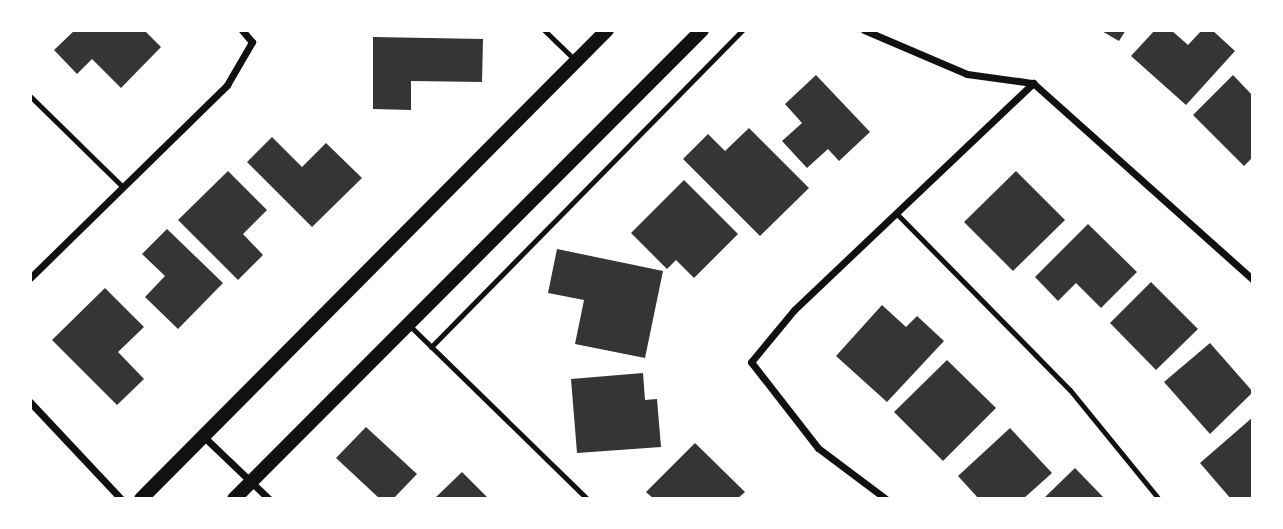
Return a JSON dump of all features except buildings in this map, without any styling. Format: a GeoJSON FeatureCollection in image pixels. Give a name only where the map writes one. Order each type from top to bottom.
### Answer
{"type":"FeatureCollection","features":[{"type":"Feature","properties":{"kind":"main road"},"geometry":{"type":"LineString","coordinates":[[141,499],[607,30]]}},
{"type":"Feature","properties":{"kind":"main road"},"geometry":{"type":"LineString","coordinates":[[234,499],[702,30]]}},
{"type":"Feature","properties":{"kind":"street"},"geometry":{"type":"LineString","coordinates":[[30,278],[228,85],[252,43],[243,30]]}},
{"type":"Feature","properties":{"kind":"street"},"geometry":{"type":"LineString","coordinates":[[864,30],[967,74],[1033,83],[1253,280]]}},
{"type":"Feature","properties":{"kind":"street"},"geometry":{"type":"LineString","coordinates":[[886,499],[818,448],[751,362],[794,310],[1033,83]]}},
{"type":"Feature","properties":{"kind":"street"},"geometry":{"type":"LineString","coordinates":[[30,402],[121,499]]}},
{"type":"Feature","properties":{"kind":"street"},"geometry":{"type":"LineString","coordinates":[[202,436],[269,499]]}},
{"type":"Feature","properties":{"kind":"lane"},"geometry":{"type":"LineString","coordinates":[[544,30],[576,61]]}},
{"type":"Feature","properties":{"kind":"lane"},"geometry":{"type":"LineString","coordinates":[[430,346],[741,30]]}},
{"type":"Feature","properties":{"kind":"lane"},"geometry":{"type":"LineString","coordinates":[[30,96],[123,187]]}},
{"type":"Feature","properties":{"kind":"lane"},"geometry":{"type":"LineString","coordinates":[[896,213],[1070,390],[1159,499]]}},
{"type":"Feature","properties":{"kind":"lane"},"geometry":{"type":"LineString","coordinates":[[408,324],[587,499]]}}]}
